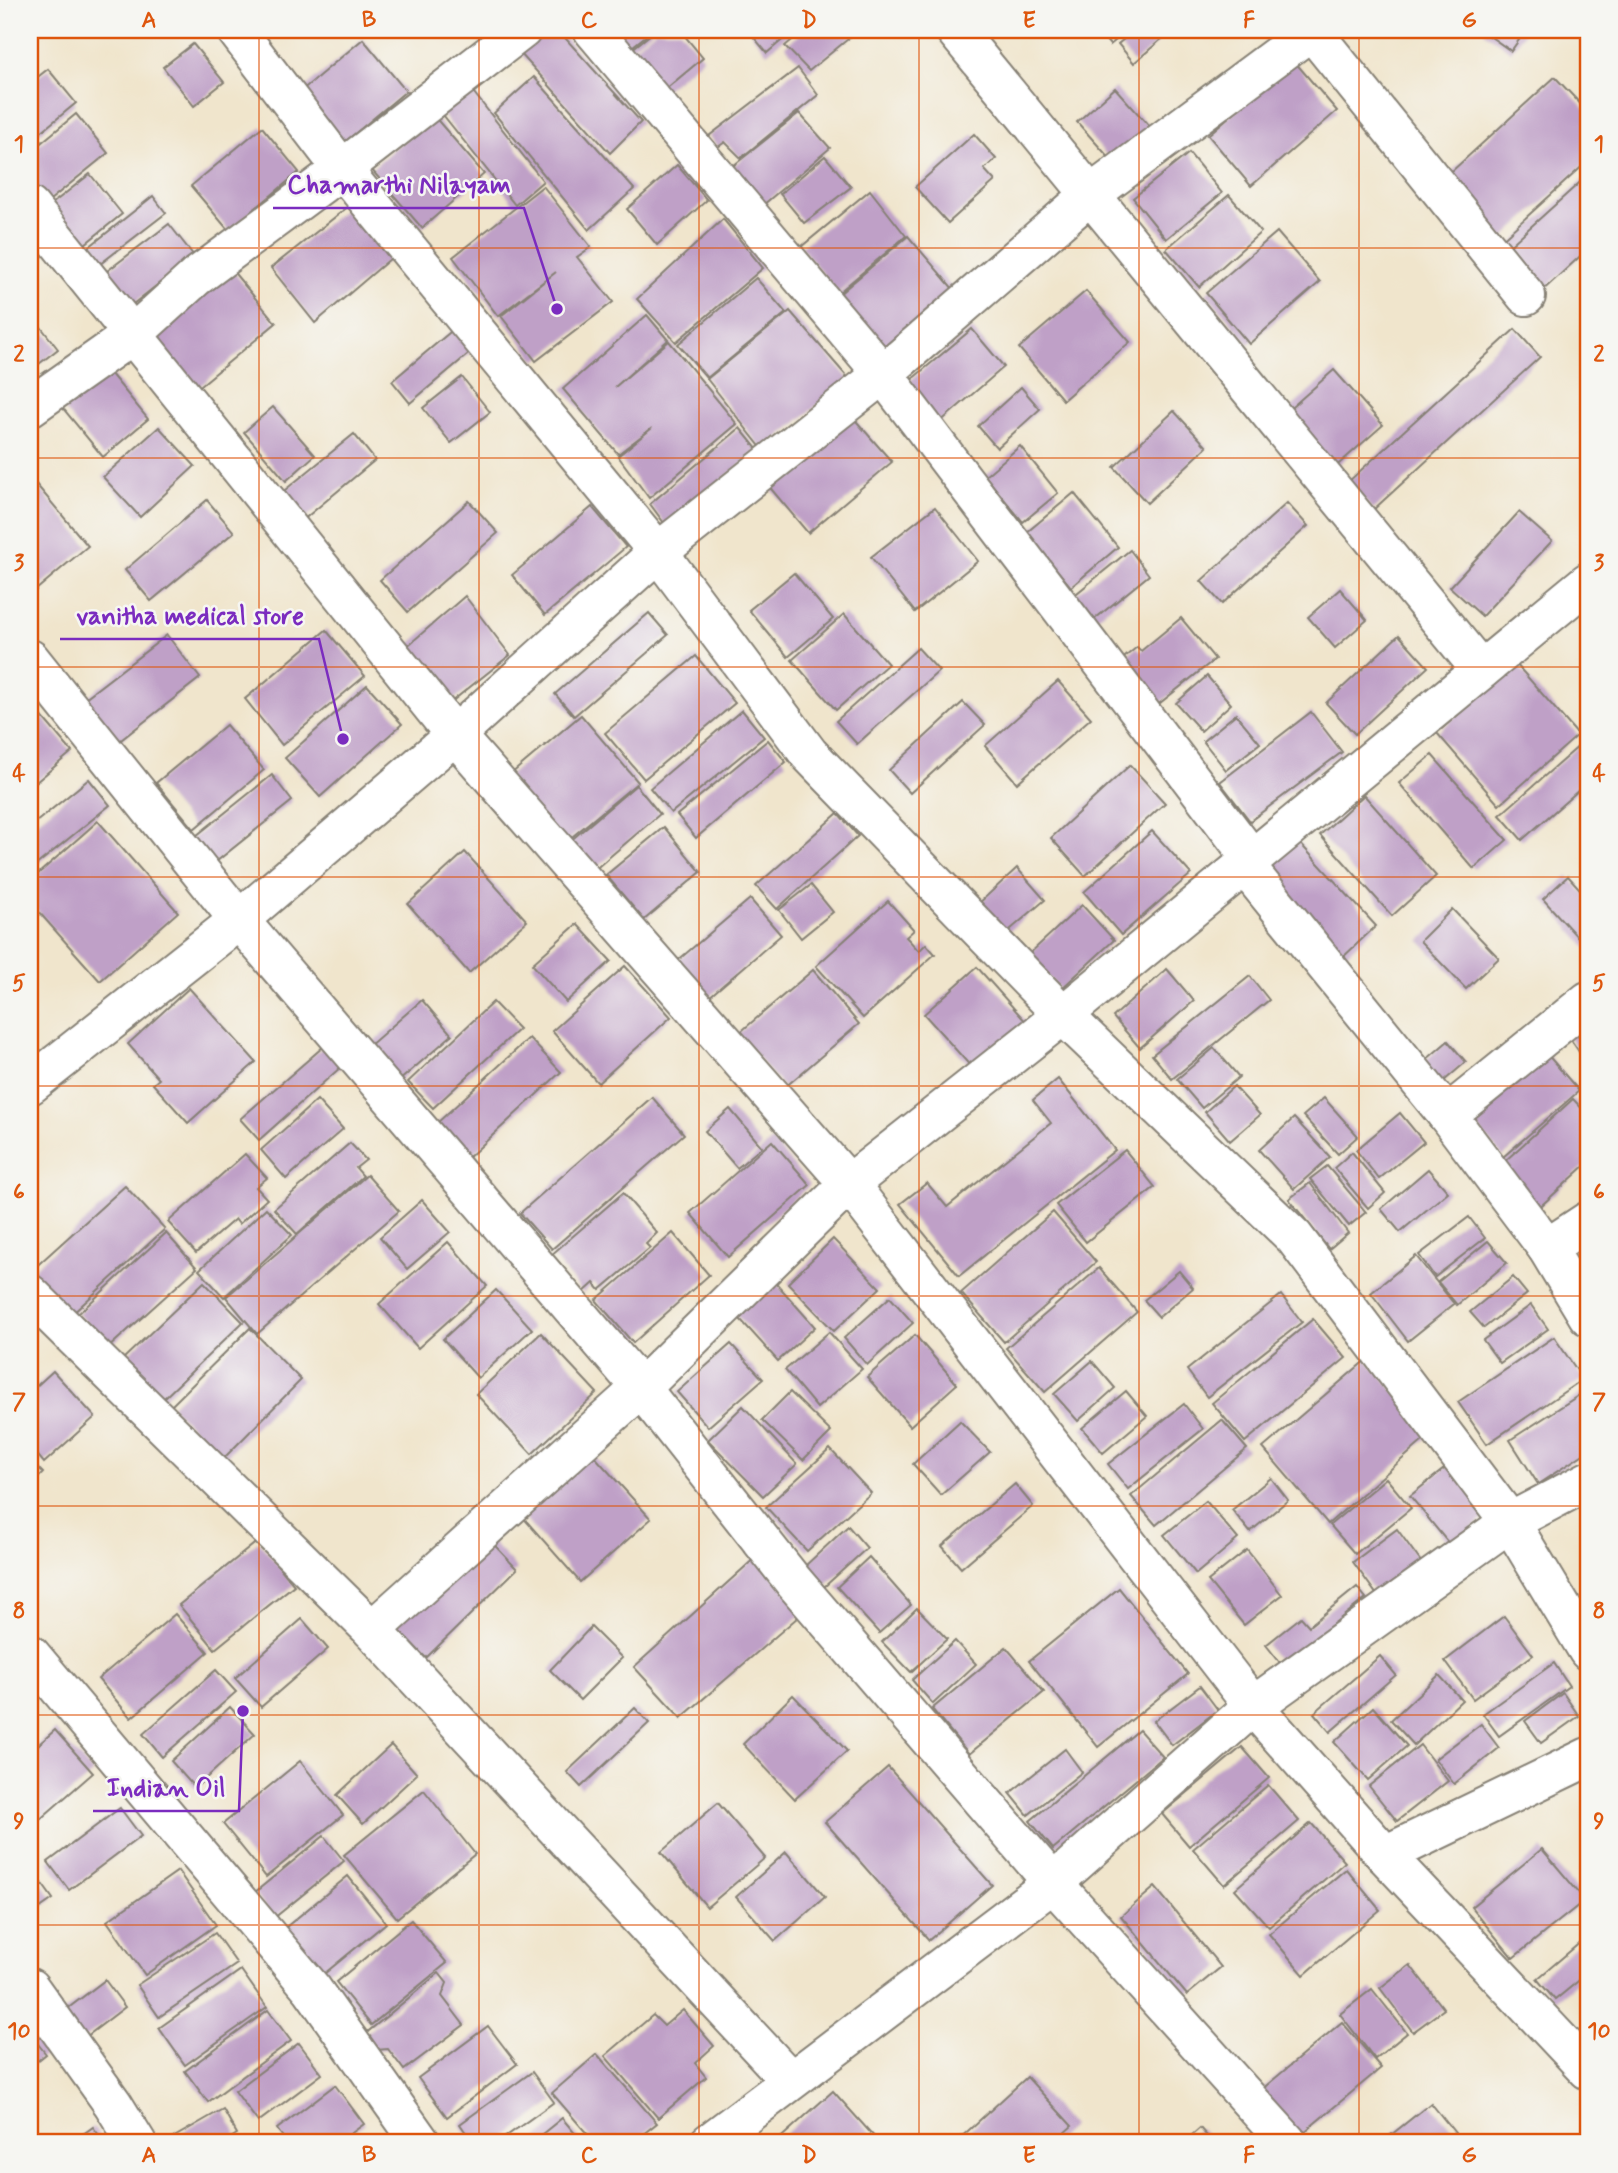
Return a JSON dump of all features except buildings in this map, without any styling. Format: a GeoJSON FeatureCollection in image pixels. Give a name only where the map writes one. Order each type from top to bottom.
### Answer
{"type":"FeatureCollection","features":[{"type":"Feature","properties":{"kind":"street"},"geometry":{"type":"LineString","coordinates":[[236,30],[342,169],[658,552],[809,754],[1063,1015],[1294,1237],[1510,1522],[1588,1651]]}},
{"type":"Feature","properties":{"kind":"street"},"geometry":{"type":"LineString","coordinates":[[30,407],[132,335],[196,277],[522,30]]}},
{"type":"Feature","properties":{"kind":"street"},"geometry":{"type":"LineString","coordinates":[[593,30],[883,374],[1249,863],[1447,1115],[1547,1248],[1588,1315]]}},
{"type":"Feature","properties":{"kind":"street"},"geometry":{"type":"LineString","coordinates":[[955,30],[1481,670]]}},
{"type":"Feature","properties":{"kind":"street"},"geometry":{"type":"LineString","coordinates":[[30,1085],[239,920],[455,735],[658,552],[883,374],[1090,195],[1312,30],[1526,296]]}},
{"type":"Feature","properties":{"kind":"street"},"geometry":{"type":"LineString","coordinates":[[30,207],[455,735],[849,1184],[1253,1706],[1385,1855],[1588,2070]]}},
{"type":"Feature","properties":{"kind":"street"},"geometry":{"type":"LineString","coordinates":[[372,1630],[641,1388],[849,1184],[1063,1015],[1588,582]]}},
{"type":"Feature","properties":{"kind":"street"},"geometry":{"type":"LineString","coordinates":[[30,659],[239,920],[641,1388],[794,1582],[1053,1883],[1288,2143]]}},
{"type":"Feature","properties":{"kind":"street"},"geometry":{"type":"LineString","coordinates":[[1447,1115],[1588,1001]]}},
{"type":"Feature","properties":{"kind":"street"},"geometry":{"type":"LineString","coordinates":[[1547,1248],[1588,1221]]}},
{"type":"Feature","properties":{"kind":"street"},"geometry":{"type":"LineString","coordinates":[[30,1294],[372,1630],[790,2080]]}},
{"type":"Feature","properties":{"kind":"street"},"geometry":{"type":"LineString","coordinates":[[716,2141],[790,2080],[1053,1883],[1253,1706],[1510,1522],[1588,1481]]}},
{"type":"Feature","properties":{"kind":"street"},"geometry":{"type":"LineString","coordinates":[[30,1654],[312,1989],[421,2143]]}},
{"type":"Feature","properties":{"kind":"street"},"geometry":{"type":"LineString","coordinates":[[1385,1855],[1588,1757]]}},
{"type":"Feature","properties":{"kind":"street"},"geometry":{"type":"LineString","coordinates":[[30,1988],[113,2104],[137,2143]]}},
{"type":"Feature","properties":{"kind":"place","name":"Chamarthi Nilayam"},"geometry":{"type":"Point","coordinates":[557,309]}},
{"type":"Feature","properties":{"kind":"place","name":"vanitha medical store"},"geometry":{"type":"Point","coordinates":[343,739]}},
{"type":"Feature","properties":{"kind":"place","name":"Indian Oil"},"geometry":{"type":"Point","coordinates":[243,1711]}}]}
